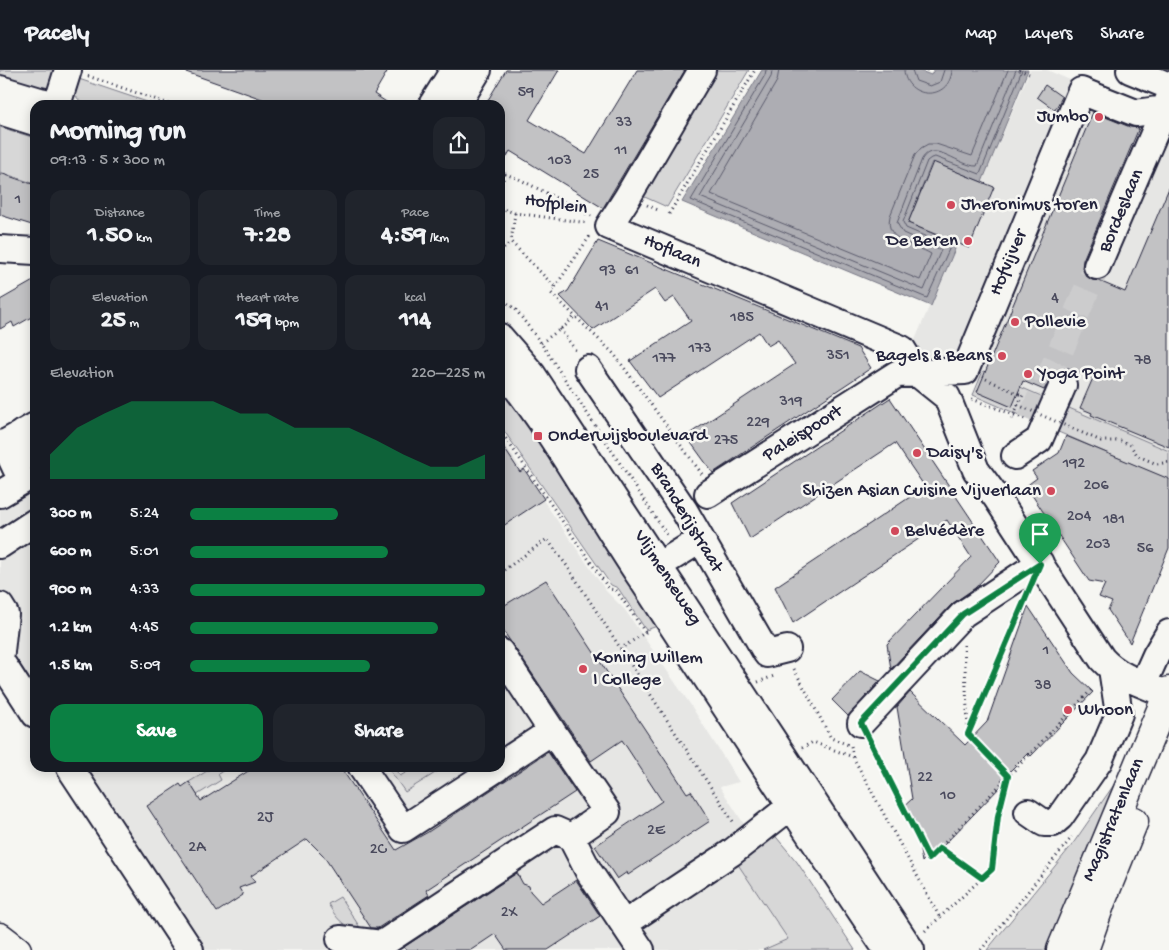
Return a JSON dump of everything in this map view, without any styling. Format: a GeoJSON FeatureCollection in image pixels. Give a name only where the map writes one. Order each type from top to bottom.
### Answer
{"type":"FeatureCollection","features":[{"type":"Feature","properties":{"kind":"main road","name":"Magistratenlaan"},"geometry":{"type":"LineString","coordinates":[[1061,950],[1169,693]]}},
{"type":"Feature","properties":{"kind":"main road","name":"Magistratenlaan"},"geometry":{"type":"LineString","coordinates":[[1084,950],[1101,902],[1169,736]]}},
{"type":"Feature","properties":{"kind":"main road"},"geometry":{"type":"LineString","coordinates":[[0,937],[17,950]]}},
{"type":"Feature","properties":{"kind":"street"},"geometry":{"type":"LineString","coordinates":[[435,100],[454,70]]}},
{"type":"Feature","properties":{"kind":"street"},"geometry":{"type":"LineString","coordinates":[[460,100],[478,70]]}},
{"type":"Feature","properties":{"kind":"street"},"geometry":{"type":"LineString","coordinates":[[609,226],[702,70]]}},
{"type":"Feature","properties":{"kind":"street"},"geometry":{"type":"LineString","coordinates":[[60,100],[74,72]]}},
{"type":"Feature","properties":{"kind":"street"},"geometry":{"type":"LineString","coordinates":[[0,88],[37,100]]}},
{"type":"Feature","properties":{"kind":"street","name":"Hofvijver"},"geometry":{"type":"LineString","coordinates":[[966,382],[1081,91],[1136,113],[1157,89]]}},
{"type":"Feature","properties":{"kind":"street","name":"Bordeslaan"},"geometry":{"type":"LineString","coordinates":[[1098,266],[1157,89]]}},
{"type":"Feature","properties":{"kind":"street"},"geometry":{"type":"LineString","coordinates":[[0,111],[30,120]]}},
{"type":"Feature","properties":{"kind":"street","name":"Hoflaan"},"geometry":{"type":"LineString","coordinates":[[609,226],[902,349],[907,374]]}},
{"type":"Feature","properties":{"kind":"street"},"geometry":{"type":"LineString","coordinates":[[0,249],[30,251]]}},
{"type":"Feature","properties":{"kind":"street","name":"Vlijmenseweg"},"geometry":{"type":"LineString","coordinates":[[505,343],[532,374],[670,559],[911,950]]}},
{"type":"Feature","properties":{"kind":"street","name":"Branderijstraat"},"geometry":{"type":"LineString","coordinates":[[588,369],[684,510],[670,559],[767,654],[786,664]]}},
{"type":"Feature","properties":{"kind":"street","name":"Vlijmenseweg"},"geometry":{"type":"LineString","coordinates":[[505,374],[546,431],[670,559],[791,806],[887,950]]}},
{"type":"Feature","properties":{"kind":"street"},"geometry":{"type":"LineString","coordinates":[[907,374],[966,382],[961,433],[976,470],[996,497],[1102,659],[1112,669],[1126,677],[1169,693]]}},
{"type":"Feature","properties":{"kind":"street","name":"Paleispoort"},"geometry":{"type":"LineString","coordinates":[[711,492],[907,374]]}},
{"type":"Feature","properties":{"kind":"street"},"geometry":{"type":"LineString","coordinates":[[1015,456],[1039,440],[1063,385]]}},
{"type":"Feature","properties":{"kind":"street"},"geometry":{"type":"LineString","coordinates":[[996,497],[1015,456],[1020,415]]}},
{"type":"Feature","properties":{"kind":"street"},"geometry":{"type":"LineString","coordinates":[[15,437],[30,451]]}},
{"type":"Feature","properties":{"kind":"street"},"geometry":{"type":"LineString","coordinates":[[0,494],[22,481],[15,437]]}},
{"type":"Feature","properties":{"kind":"street"},"geometry":{"type":"LineString","coordinates":[[0,545],[30,525]]}},
{"type":"Feature","properties":{"kind":"street"},"geometry":{"type":"LineString","coordinates":[[861,723],[963,614],[1040,564]]}},
{"type":"Feature","properties":{"kind":"street"},"geometry":{"type":"LineString","coordinates":[[0,606],[4,614],[0,660],[30,706]]}},
{"type":"Feature","properties":{"kind":"street"},"geometry":{"type":"LineString","coordinates":[[1143,684],[1156,655],[1169,634]]}},
{"type":"Feature","properties":{"kind":"street"},"geometry":{"type":"LineString","coordinates":[[505,660],[607,812],[571,837]]}},
{"type":"Feature","properties":{"kind":"street"},"geometry":{"type":"LineString","coordinates":[[1028,812],[1044,823],[1053,823],[1060,817],[1099,761],[1119,714],[1112,669]]}},
{"type":"Feature","properties":{"kind":"street"},"geometry":{"type":"LineString","coordinates":[[505,762],[552,731]]}},
{"type":"Feature","properties":{"kind":"street"},"geometry":{"type":"LineString","coordinates":[[73,772],[190,950]]}},
{"type":"Feature","properties":{"kind":"street"},"geometry":{"type":"LineString","coordinates":[[365,772],[403,829],[491,772]]}},
{"type":"Feature","properties":{"kind":"street"},"geometry":{"type":"LineString","coordinates":[[624,924],[731,854],[791,806]]}},
{"type":"Feature","properties":{"kind":"street"},"geometry":{"type":"LineString","coordinates":[[340,939],[382,944],[555,830],[571,837],[589,872],[641,950]]}},
{"type":"Feature","properties":{"kind":"path"},"geometry":{"type":"LineString","coordinates":[[669,214],[755,70]]}},
{"type":"Feature","properties":{"kind":"path"},"geometry":{"type":"LineString","coordinates":[[1019,70],[1029,74]]}},
{"type":"Feature","properties":{"kind":"path"},"geometry":{"type":"LineString","coordinates":[[74,72],[157,100]]}},
{"type":"Feature","properties":{"kind":"path"},"geometry":{"type":"LineString","coordinates":[[505,174],[519,179],[609,226]]}},
{"type":"Feature","properties":{"kind":"path","name":"Hofplein"},"geometry":{"type":"LineString","coordinates":[[505,210],[515,213],[609,226]]}},
{"type":"Feature","properties":{"kind":"path"},"geometry":{"type":"LineString","coordinates":[[505,247],[511,242],[515,213]]}},
{"type":"Feature","properties":{"kind":"path"},"geometry":{"type":"LineString","coordinates":[[609,226],[594,229],[551,293],[614,354],[711,492]]}},
{"type":"Feature","properties":{"kind":"path"},"geometry":{"type":"LineString","coordinates":[[511,242],[555,287]]}},
{"type":"Feature","properties":{"kind":"path","name":"Vlijmenseweg"},"geometry":{"type":"LineString","coordinates":[[505,301],[516,310],[541,343],[670,559]]}},
{"type":"Feature","properties":{"kind":"path"},"geometry":{"type":"LineString","coordinates":[[541,343],[575,316]]}},
{"type":"Feature","properties":{"kind":"path"},"geometry":{"type":"LineString","coordinates":[[560,329],[588,369]]}},
{"type":"Feature","properties":{"kind":"path"},"geometry":{"type":"LineString","coordinates":[[966,382],[1023,395],[1020,415]]}},
{"type":"Feature","properties":{"kind":"path"},"geometry":{"type":"LineString","coordinates":[[966,382],[1020,415],[1101,441],[1120,441],[1130,446],[1138,456],[1157,464],[1169,462]]}},
{"type":"Feature","properties":{"kind":"path"},"geometry":{"type":"LineString","coordinates":[[505,437],[609,589],[616,590],[645,632]]}},
{"type":"Feature","properties":{"kind":"path"},"geometry":{"type":"LineString","coordinates":[[505,569],[547,539],[567,566],[737,828]]}},
{"type":"Feature","properties":{"kind":"path"},"geometry":{"type":"LineString","coordinates":[[968,734],[1025,599]]}},
{"type":"Feature","properties":{"kind":"path"},"geometry":{"type":"LineString","coordinates":[[963,614],[968,734],[1008,776]]}},
{"type":"Feature","properties":{"kind":"path"},"geometry":{"type":"LineString","coordinates":[[755,683],[786,664],[794,669],[831,738],[851,746],[853,757],[940,918]]}},
{"type":"Feature","properties":{"kind":"path"},"geometry":{"type":"LineString","coordinates":[[861,723],[929,859],[1093,689]]}},
{"type":"Feature","properties":{"kind":"path"},"geometry":{"type":"LineString","coordinates":[[800,750],[813,742],[853,757]]}},
{"type":"Feature","properties":{"kind":"path"},"geometry":{"type":"LineString","coordinates":[[928,928],[992,869],[998,816],[1008,776]]}},
{"type":"Feature","properties":{"kind":"path"},"geometry":{"type":"LineString","coordinates":[[940,848],[982,878]]}},
{"type":"Feature","properties":{"kind":"shaded area"},"geometry":{"type":"Polygon","coordinates":[[[0,70],[54,70],[59,72],[48,92],[0,85],[0,70]]]}},
{"type":"Feature","properties":{"kind":"shaded area"},"geometry":{"type":"Polygon","coordinates":[[[714,70],[749,70],[667,207],[638,194],[714,70]]]}},
{"type":"Feature","properties":{"kind":"shaded area"},"geometry":{"type":"Polygon","coordinates":[[[1030,70],[1047,70],[1169,123],[1169,455],[909,354],[1030,70]]]}},
{"type":"Feature","properties":{"kind":"shaded area"},"geometry":{"type":"Polygon","coordinates":[[[73,77],[141,100],[79,100],[74,94],[73,77]]]}},
{"type":"Feature","properties":{"kind":"shaded area"},"geometry":{"type":"Polygon","coordinates":[[[0,127],[30,136],[30,182],[0,172],[0,127]]]}},
{"type":"Feature","properties":{"kind":"shaded area"},"geometry":{"type":"Polygon","coordinates":[[[983,371],[1169,451],[1169,480],[973,395],[983,371]]]}},
{"type":"Feature","properties":{"kind":"shaded area"},"geometry":{"type":"Polygon","coordinates":[[[505,384],[545,452],[660,625],[646,630],[618,588],[611,585],[505,432],[505,384]]]}},
{"type":"Feature","properties":{"kind":"shaded area","name":"Koning Willem I College"},"geometry":{"type":"Polygon","coordinates":[[[505,445],[606,591],[625,610],[690,704],[739,782],[720,787],[746,827],[731,853],[789,940],[763,950],[180,950],[63,772],[505,772],[505,445]]]}},
{"type":"Feature","properties":{"kind":"shaded area"},"geometry":{"type":"Polygon","coordinates":[[[30,464],[30,721],[0,676],[0,482],[30,464]]]}},
{"type":"Feature","properties":{"kind":"shaded area"},"geometry":{"type":"Polygon","coordinates":[[[205,772],[221,772],[218,774],[221,780],[197,795],[189,782],[205,772]]]}},
{"type":"Feature","properties":{"kind":"shaded area"},"geometry":{"type":"Polygon","coordinates":[[[391,772],[397,772],[400,776],[407,772],[437,772],[405,792],[391,772]]]}},
{"type":"Feature","properties":{"kind":"shaded area"},"geometry":{"type":"Polygon","coordinates":[[[1120,776],[1052,950],[987,950],[1072,845],[1120,776]]]}},
{"type":"Feature","properties":{"kind":"shaded area"},"geometry":{"type":"Polygon","coordinates":[[[772,832],[797,862],[855,950],[763,950],[788,939],[735,860],[772,832]]]}},
{"type":"Feature","properties":{"kind":"shaded area"},"geometry":{"type":"Polygon","coordinates":[[[340,897],[363,932],[346,925],[328,904],[340,897]]]}},
{"type":"Feature","properties":{"kind":"water"},"geometry":{"type":"Polygon","coordinates":[[[762,70],[918,70],[931,75],[934,70],[1028,70],[982,182],[932,162],[908,223],[957,244],[931,306],[682,202],[762,70]]]}},
{"type":"Feature","properties":{"kind":"building"},"geometry":{"type":"Polygon","coordinates":[[[186,70],[388,70],[374,94],[383,100],[265,100],[186,72],[186,70]]]}},
{"type":"Feature","properties":{"kind":"building"},"geometry":{"type":"Polygon","coordinates":[[[506,70],[559,70],[529,120],[586,154],[637,70],[685,70],[603,208],[510,151],[505,160],[505,100],[488,100],[506,70]]]}},
{"type":"Feature","properties":{"kind":"building"},"geometry":{"type":"Polygon","coordinates":[[[1045,85],[1062,97],[1055,110],[1037,97],[1045,85]]]}},
{"type":"Feature","properties":{"kind":"building"},"geometry":{"type":"Polygon","coordinates":[[[1093,112],[1130,127],[1139,128],[1083,260],[1082,268],[1085,275],[1092,280],[1125,292],[1169,188],[1169,447],[1091,415],[1092,413],[1080,408],[1093,378],[1061,365],[1044,390],[1023,381],[1012,407],[977,392],[1093,112]]]}},
{"type":"Feature","properties":{"kind":"building","name":"Jheronimus toren"},"geometry":{"type":"Polygon","coordinates":[[[933,162],[994,187],[969,248],[908,223],[933,162]]]}},
{"type":"Feature","properties":{"kind":"building"},"geometry":{"type":"Polygon","coordinates":[[[0,173],[30,183],[30,224],[0,215],[0,173]]]}},
{"type":"Feature","properties":{"kind":"building"},"geometry":{"type":"Polygon","coordinates":[[[598,241],[858,348],[871,368],[713,473],[686,436],[795,364],[778,340],[768,346],[759,332],[658,398],[630,361],[691,321],[674,297],[665,303],[655,289],[593,330],[560,296],[568,291],[598,241]]]}},
{"type":"Feature","properties":{"kind":"building"},"geometry":{"type":"Polygon","coordinates":[[[30,283],[30,318],[14,327],[12,322],[0,329],[0,300],[30,283]]]}},
{"type":"Feature","properties":{"kind":"building","name":"Belvédère"},"geometry":{"type":"Polygon","coordinates":[[[890,398],[1000,562],[975,588],[952,604],[891,669],[887,644],[971,557],[947,520],[793,623],[775,587],[925,487],[895,443],[750,539],[732,503],[890,398]]]}},
{"type":"Feature","properties":{"kind":"building"},"geometry":{"type":"Polygon","coordinates":[[[1066,436],[1169,479],[1169,548],[1130,643],[1108,610],[1112,602],[1099,597],[1105,584],[1089,581],[1026,486],[1037,478],[1032,471],[1059,453],[1066,436]]]}},
{"type":"Feature","properties":{"kind":"building"},"geometry":{"type":"Polygon","coordinates":[[[505,450],[520,472],[524,469],[544,499],[505,525],[505,450]]]}},
{"type":"Feature","properties":{"kind":"building"},"geometry":{"type":"Polygon","coordinates":[[[546,580],[687,793],[691,791],[710,821],[628,875],[627,872],[617,879],[595,846],[662,801],[622,740],[591,761],[505,633],[505,605],[546,580]]]}},
{"type":"Feature","properties":{"kind":"building"},"geometry":{"type":"Polygon","coordinates":[[[1028,606],[1073,673],[1093,692],[1031,756],[1028,753],[1001,780],[1004,783],[942,847],[939,844],[922,862],[915,821],[902,808],[912,799],[897,707],[910,692],[965,745],[987,722],[1028,606]]]}},
{"type":"Feature","properties":{"kind":"building"},"geometry":{"type":"Polygon","coordinates":[[[860,671],[880,681],[848,716],[832,700],[860,671]]]}},
{"type":"Feature","properties":{"kind":"building"},"geometry":{"type":"Polygon","coordinates":[[[548,752],[575,792],[426,890],[429,895],[378,928],[371,928],[323,855],[307,839],[251,876],[255,882],[239,888],[243,895],[217,912],[147,806],[180,784],[182,787],[189,782],[201,801],[247,772],[344,772],[396,850],[428,832],[548,752]]]}},
{"type":"Feature","properties":{"kind":"building"},"geometry":{"type":"Polygon","coordinates":[[[517,873],[523,884],[529,886],[530,891],[541,903],[576,880],[600,916],[548,950],[506,950],[495,934],[471,950],[406,950],[404,947],[517,873]]]}},
{"type":"Feature","properties":{"kind":"tunnel"},"geometry":{"type":"LineString","coordinates":[[1030,421],[1097,266]]}},
{"type":"Feature","properties":{"kind":"place","name":"Jumbo"},"geometry":{"type":"Point","coordinates":[1099,117]}},
{"type":"Feature","properties":{"kind":"place","name":"Jheronimus toren"},"geometry":{"type":"Point","coordinates":[951,205]}},
{"type":"Feature","properties":{"kind":"place","name":"De Beren"},"geometry":{"type":"Point","coordinates":[968,241]}},
{"type":"Feature","properties":{"kind":"place","name":"Pollevie"},"geometry":{"type":"Point","coordinates":[1015,322]}},
{"type":"Feature","properties":{"kind":"place","name":"Bagels & Beans"},"geometry":{"type":"Point","coordinates":[1002,356]}},
{"type":"Feature","properties":{"kind":"place","name":"Yoga Point"},"geometry":{"type":"Point","coordinates":[1028,374]}},
{"type":"Feature","properties":{"kind":"place","name":"Onderwijsboulevard"},"geometry":{"type":"Point","coordinates":[538,436]}},
{"type":"Feature","properties":{"kind":"place","name":"Daisy's"},"geometry":{"type":"Point","coordinates":[917,453]}},
{"type":"Feature","properties":{"kind":"place","name":"Shizen Asian Cuisine Vijverlaan"},"geometry":{"type":"Point","coordinates":[1051,491]}},
{"type":"Feature","properties":{"kind":"place","name":"Belvédère"},"geometry":{"type":"Point","coordinates":[895,531]}},
{"type":"Feature","properties":{"kind":"place","name":"Koning Willem I College"},"geometry":{"type":"Point","coordinates":[583,669]}},
{"type":"Feature","properties":{"kind":"place","name":"Whoon"},"geometry":{"type":"Point","coordinates":[1068,710]}},
{"type":"Feature","properties":{"kind":"route"},"geometry":{"type":"LineString","coordinates":[[1040,564],[968,734],[1008,776],[998,816],[992,869],[982,878],[940,848],[929,859],[861,723],[963,614],[1040,564]]}}]}
